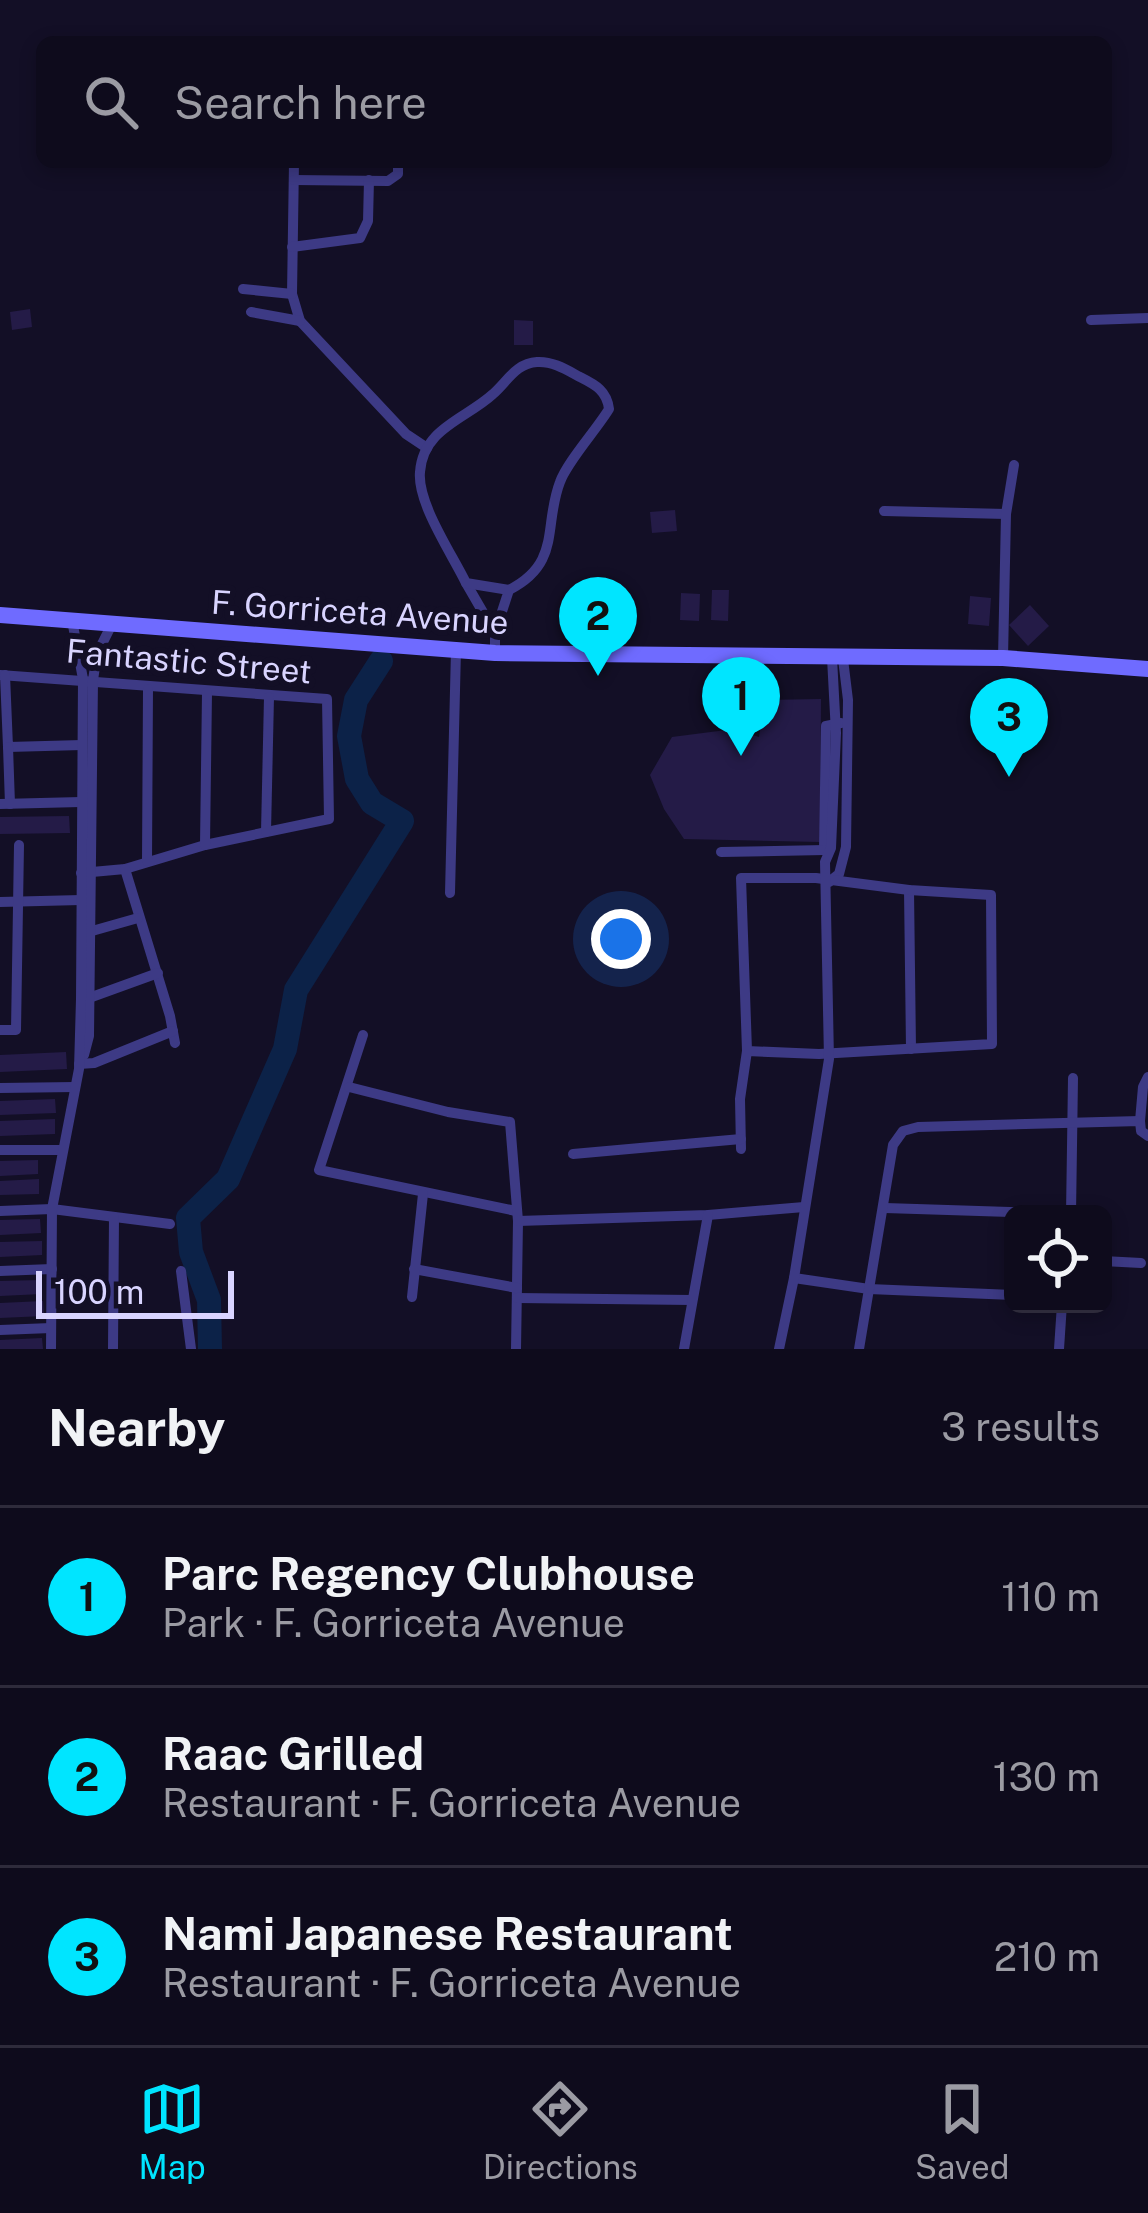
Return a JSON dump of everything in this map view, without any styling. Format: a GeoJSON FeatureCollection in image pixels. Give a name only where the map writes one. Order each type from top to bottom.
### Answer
{"type":"FeatureCollection","features":[{"type":"Feature","properties":{"kind":"main road","name":"F. Gorriceta Avenue"},"geometry":{"type":"LineString","coordinates":[[0,615],[456,650],[495,643],[837,658],[1003,658],[1148,669]]}},
{"type":"Feature","properties":{"kind":"street"},"geometry":{"type":"LineString","coordinates":[[294,168],[292,294],[300,321],[406,434],[427,448]]}},
{"type":"Feature","properties":{"kind":"street"},"geometry":{"type":"LineString","coordinates":[[294,180],[394,178],[396,168]]}},
{"type":"Feature","properties":{"kind":"street"},"geometry":{"type":"LineString","coordinates":[[292,248],[360,238],[368,221],[369,180]]}},
{"type":"Feature","properties":{"kind":"street"},"geometry":{"type":"LineString","coordinates":[[243,289],[292,294]]}},
{"type":"Feature","properties":{"kind":"street"},"geometry":{"type":"LineString","coordinates":[[251,312],[300,321]]}},
{"type":"Feature","properties":{"kind":"street"},"geometry":{"type":"LineString","coordinates":[[1091,320],[1148,318]]}},
{"type":"Feature","properties":{"kind":"street"},"geometry":{"type":"LineString","coordinates":[[466,583],[509,590],[524,583],[550,546],[558,485],[609,410],[608,398],[596,385],[554,364],[522,366],[490,398],[446,424],[427,448],[419,470],[424,499],[495,643]]}},
{"type":"Feature","properties":{"kind":"street"},"geometry":{"type":"LineString","coordinates":[[1003,658],[1006,514],[1014,465]]}},
{"type":"Feature","properties":{"kind":"street"},"geometry":{"type":"LineString","coordinates":[[884,511],[1006,514]]}},
{"type":"Feature","properties":{"kind":"street"},"geometry":{"type":"LineString","coordinates":[[495,643],[509,590]]}},
{"type":"Feature","properties":{"kind":"street"},"geometry":{"type":"LineString","coordinates":[[51,1349],[52,1210],[89,1036],[88,679],[72,620]]}},
{"type":"Feature","properties":{"kind":"street"},"geometry":{"type":"LineString","coordinates":[[80,1065],[86,933],[81,900],[85,873],[82,745],[88,679],[112,624]]}},
{"type":"Feature","properties":{"kind":"street"},"geometry":{"type":"LineString","coordinates":[[450,893],[456,650]]}},
{"type":"Feature","properties":{"kind":"street"},"geometry":{"type":"LineString","coordinates":[[829,882],[839,874],[846,847],[837,658]]}},
{"type":"Feature","properties":{"kind":"street"},"geometry":{"type":"LineString","coordinates":[[2,675],[8,747],[5,804],[81,802]]}},
{"type":"Feature","properties":{"kind":"street","name":"Fantastic Street"},"geometry":{"type":"LineString","coordinates":[[2,675],[327,699],[328,819],[266,832]]}},
{"type":"Feature","properties":{"kind":"street"},"geometry":{"type":"LineString","coordinates":[[147,861],[148,689]]}},
{"type":"Feature","properties":{"kind":"street"},"geometry":{"type":"LineString","coordinates":[[206,845],[207,692]]}},
{"type":"Feature","properties":{"kind":"street"},"geometry":{"type":"LineString","coordinates":[[85,873],[125,869],[266,832],[269,697]]}},
{"type":"Feature","properties":{"kind":"street"},"geometry":{"type":"LineString","coordinates":[[779,1349],[828,1054],[825,738],[826,726],[842,723]]}},
{"type":"Feature","properties":{"kind":"street"},"geometry":{"type":"LineString","coordinates":[[8,747],[82,745]]}},
{"type":"Feature","properties":{"kind":"street"},"geometry":{"type":"LineString","coordinates":[[0,1030],[16,1030],[19,845]]}},
{"type":"Feature","properties":{"kind":"street"},"geometry":{"type":"LineString","coordinates":[[721,852],[846,847]]}},
{"type":"Feature","properties":{"kind":"street"},"geometry":{"type":"LineString","coordinates":[[80,1065],[174,1037],[125,869]]}},
{"type":"Feature","properties":{"kind":"street"},"geometry":{"type":"LineString","coordinates":[[574,1154],[741,1144],[740,1100],[747,1051],[741,878],[816,878],[991,895],[992,1043],[828,1054],[747,1051]]}},
{"type":"Feature","properties":{"kind":"street"},"geometry":{"type":"LineString","coordinates":[[909,890],[911,1049]]}},
{"type":"Feature","properties":{"kind":"street"},"geometry":{"type":"LineString","coordinates":[[0,902],[81,900]]}},
{"type":"Feature","properties":{"kind":"street"},"geometry":{"type":"LineString","coordinates":[[86,933],[138,918]]}},
{"type":"Feature","properties":{"kind":"street"},"geometry":{"type":"LineString","coordinates":[[0,966],[17,966]]}},
{"type":"Feature","properties":{"kind":"street"},"geometry":{"type":"LineString","coordinates":[[89,998],[158,973]]}},
{"type":"Feature","properties":{"kind":"street"},"geometry":{"type":"LineString","coordinates":[[363,1035],[319,1170],[517,1216],[708,1215],[804,1208]]}},
{"type":"Feature","properties":{"kind":"street"},"geometry":{"type":"LineString","coordinates":[[1148,1077],[1140,1121],[1141,1131],[1148,1136]]}},
{"type":"Feature","properties":{"kind":"street"},"geometry":{"type":"LineString","coordinates":[[1071,1205],[1073,1078]]}},
{"type":"Feature","properties":{"kind":"street"},"geometry":{"type":"LineString","coordinates":[[0,1088],[75,1087]]}},
{"type":"Feature","properties":{"kind":"street"},"geometry":{"type":"LineString","coordinates":[[349,1087],[510,1122],[517,1216],[516,1349]]}},
{"type":"Feature","properties":{"kind":"street"},"geometry":{"type":"LineString","coordinates":[[859,1349],[896,1136],[908,1127],[1140,1121]]}},
{"type":"Feature","properties":{"kind":"street"},"geometry":{"type":"LineString","coordinates":[[0,1150],[63,1150]]}},
{"type":"Feature","properties":{"kind":"street"},"geometry":{"type":"LineString","coordinates":[[412,1297],[423,1194]]}},
{"type":"Feature","properties":{"kind":"street"},"geometry":{"type":"LineString","coordinates":[[885,1208],[1004,1212]]}},
{"type":"Feature","properties":{"kind":"street"},"geometry":{"type":"LineString","coordinates":[[0,1211],[52,1210],[170,1224]]}},
{"type":"Feature","properties":{"kind":"street"},"geometry":{"type":"LineString","coordinates":[[684,1349],[708,1215]]}},
{"type":"Feature","properties":{"kind":"street"},"geometry":{"type":"LineString","coordinates":[[113,1349],[114,1217]]}},
{"type":"Feature","properties":{"kind":"street"},"geometry":{"type":"LineString","coordinates":[[1112,1261],[1141,1263]]}},
{"type":"Feature","properties":{"kind":"street"},"geometry":{"type":"LineString","coordinates":[[0,1270],[52,1269]]}},
{"type":"Feature","properties":{"kind":"street"},"geometry":{"type":"LineString","coordinates":[[414,1269],[517,1293],[692,1300]]}},
{"type":"Feature","properties":{"kind":"street"},"geometry":{"type":"LineString","coordinates":[[181,1271],[191,1349]]}},
{"type":"Feature","properties":{"kind":"street"},"geometry":{"type":"LineString","coordinates":[[794,1278],[869,1289],[1004,1295]]}},
{"type":"Feature","properties":{"kind":"street"},"geometry":{"type":"LineString","coordinates":[[1059,1349],[1061,1313]]}},
{"type":"Feature","properties":{"kind":"street"},"geometry":{"type":"LineString","coordinates":[[0,1330],[52,1328]]}},
{"type":"Feature","properties":{"kind":"building"},"geometry":{"type":"Polygon","coordinates":[[[30,309],[32,327],[12,330],[10,312],[30,309]]]}},
{"type":"Feature","properties":{"kind":"building"},"geometry":{"type":"Polygon","coordinates":[[[514,320],[533,321],[533,345],[514,345],[514,320]]]}},
{"type":"Feature","properties":{"kind":"building"},"geometry":{"type":"Polygon","coordinates":[[[675,510],[677,531],[652,533],[650,512],[675,510]]]}},
{"type":"Feature","properties":{"kind":"building"},"geometry":{"type":"Polygon","coordinates":[[[712,590],[729,590],[728,621],[711,620],[712,590]]]}},
{"type":"Feature","properties":{"kind":"building"},"geometry":{"type":"Polygon","coordinates":[[[681,593],[700,594],[699,621],[680,620],[681,593]]]}},
{"type":"Feature","properties":{"kind":"building"},"geometry":{"type":"Polygon","coordinates":[[[970,596],[991,598],[989,626],[968,624],[970,596]]]}},
{"type":"Feature","properties":{"kind":"building"},"geometry":{"type":"Polygon","coordinates":[[[1030,605],[1049,626],[1028,646],[1009,625],[1030,605]]]}},
{"type":"Feature","properties":{"kind":"building"},"geometry":{"type":"Polygon","coordinates":[[[821,699],[820,842],[684,839],[650,775],[672,737],[734,729],[759,737],[765,700],[821,699]]]}},
{"type":"Feature","properties":{"kind":"building"},"geometry":{"type":"Polygon","coordinates":[[[69,816],[70,833],[0,834],[0,817],[69,816]]]}},
{"type":"Feature","properties":{"kind":"building"},"geometry":{"type":"Polygon","coordinates":[[[66,1052],[67,1069],[0,1072],[0,1055],[66,1052]]]}},
{"type":"Feature","properties":{"kind":"building"},"geometry":{"type":"Polygon","coordinates":[[[55,1099],[56,1113],[0,1115],[0,1101],[55,1099]]]}},
{"type":"Feature","properties":{"kind":"building"},"geometry":{"type":"Polygon","coordinates":[[[55,1119],[55,1134],[0,1136],[0,1121],[55,1119]]]}},
{"type":"Feature","properties":{"kind":"building"},"geometry":{"type":"Polygon","coordinates":[[[38,1160],[38,1174],[0,1176],[0,1161],[38,1160]]]}},
{"type":"Feature","properties":{"kind":"building"},"geometry":{"type":"Polygon","coordinates":[[[39,1179],[39,1194],[0,1195],[0,1181],[39,1179]]]}},
{"type":"Feature","properties":{"kind":"building"},"geometry":{"type":"Polygon","coordinates":[[[40,1219],[41,1233],[0,1235],[0,1220],[40,1219]]]}},
{"type":"Feature","properties":{"kind":"building"},"geometry":{"type":"Polygon","coordinates":[[[42,1241],[42,1255],[0,1257],[0,1242],[42,1241]]]}},
{"type":"Feature","properties":{"kind":"building"},"geometry":{"type":"Polygon","coordinates":[[[41,1280],[42,1294],[0,1296],[0,1281],[41,1280]]]}},
{"type":"Feature","properties":{"kind":"building"},"geometry":{"type":"Polygon","coordinates":[[[43,1301],[44,1316],[0,1318],[0,1303],[43,1301]]]}},
{"type":"Feature","properties":{"kind":"building"},"geometry":{"type":"Polygon","coordinates":[[[42,1338],[43,1349],[0,1349],[0,1340],[42,1338]]]}},
{"type":"Feature","properties":{"kind":"waterway"},"geometry":{"type":"LineString","coordinates":[[210,1349],[209,1300],[191,1252],[188,1218],[228,1179],[285,1049],[296,990],[402,821],[372,803],[357,779],[349,736],[356,700],[381,661]]}},
{"type":"Feature","properties":{"kind":"place","name":"Raac Grilled"},"geometry":{"type":"Point","coordinates":[598,676]}},
{"type":"Feature","properties":{"kind":"place","name":"Parc Regency Clubhouse"},"geometry":{"type":"Point","coordinates":[741,756]}},
{"type":"Feature","properties":{"kind":"place","name":"Nami Japanese Restaurant"},"geometry":{"type":"Point","coordinates":[1009,777]}}]}
